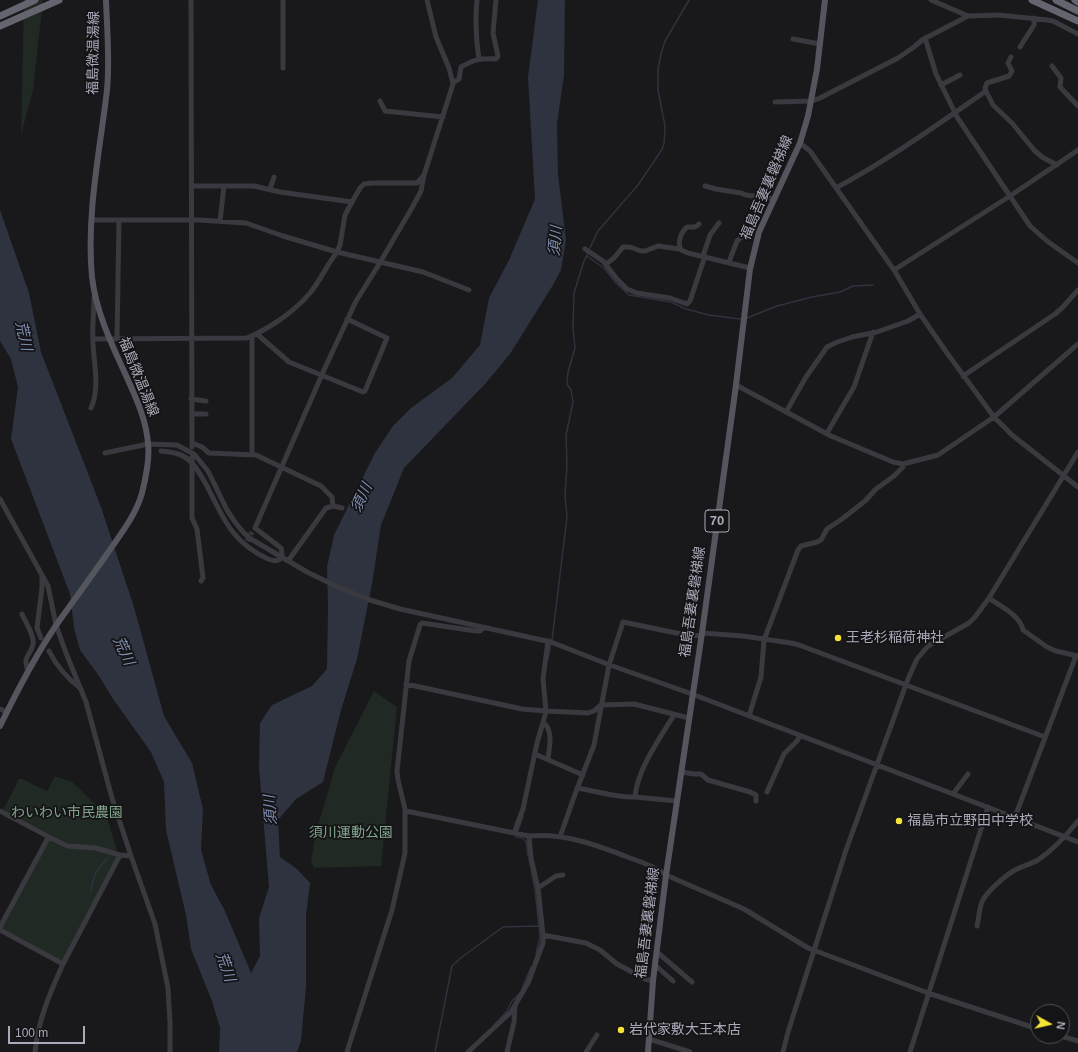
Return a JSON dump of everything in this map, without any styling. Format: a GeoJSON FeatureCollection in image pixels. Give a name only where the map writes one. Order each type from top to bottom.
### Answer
{"type":"FeatureCollection","features":[{"type":"Feature","properties":{"kind":"highway"},"geometry":{"type":"LineString","coordinates":[[0,16],[35,0]]}},
{"type":"Feature","properties":{"kind":"highway"},"geometry":{"type":"LineString","coordinates":[[0,26],[59,0]]}},
{"type":"Feature","properties":{"kind":"highway"},"geometry":{"type":"LineString","coordinates":[[1032,0],[1078,21]]}},
{"type":"Feature","properties":{"kind":"highway"},"geometry":{"type":"LineString","coordinates":[[1056,0],[1078,11]]}},
{"type":"Feature","properties":{"kind":"main road","name":"福島微温湯線"},"geometry":{"type":"LineString","coordinates":[[0,726],[28,671],[56,625],[128,524],[141,495],[147,470],[148,444],[146,429],[138,404],[104,327],[94,289],[91,247],[92,220],[97,159],[107,88],[108,46],[106,0]]}},
{"type":"Feature","properties":{"kind":"main road","name":"福島吾妻裏磐梯線"},"geometry":{"type":"LineString","coordinates":[[648,1052],[653,981],[666,875],[702,635],[736,385],[750,268],[754,248],[760,232],[800,143],[812,101],[825,0]]}},
{"type":"Feature","properties":{"kind":"street"},"geometry":{"type":"LineString","coordinates":[[191,0],[193,338],[191,399],[192,445],[202,447],[209,454],[252,454],[321,486],[332,497],[333,506]]}},
{"type":"Feature","properties":{"kind":"street"},"geometry":{"type":"LineString","coordinates":[[283,0],[283,68]]}},
{"type":"Feature","properties":{"kind":"street"},"geometry":{"type":"LineString","coordinates":[[161,451],[174,452],[188,459],[192,463],[203,478],[229,528],[246,543],[270,560],[276,561],[281,557],[281,548],[253,530],[347,319],[356,301],[381,262],[421,191],[424,175],[453,90],[453,83],[436,37],[427,0]]}},
{"type":"Feature","properties":{"kind":"street"},"geometry":{"type":"LineString","coordinates":[[477,0],[476,40],[479,59]]}},
{"type":"Feature","properties":{"kind":"street"},"geometry":{"type":"LineString","coordinates":[[453,83],[459,79],[461,67],[479,59],[496,59],[498,56],[493,33],[496,0]]}},
{"type":"Feature","properties":{"kind":"street"},"geometry":{"type":"LineString","coordinates":[[931,0],[968,16],[999,15],[1053,21],[1078,34]]}},
{"type":"Feature","properties":{"kind":"street"},"geometry":{"type":"LineString","coordinates":[[775,102],[812,101],[898,58],[925,38],[968,16]]}},
{"type":"Feature","properties":{"kind":"street"},"geometry":{"type":"LineString","coordinates":[[1020,47],[1034,25],[1034,18]]}},
{"type":"Feature","properties":{"kind":"street"},"geometry":{"type":"LineString","coordinates":[[925,38],[936,74],[954,113],[1010,196],[1035,231],[1078,263]]}},
{"type":"Feature","properties":{"kind":"street"},"geometry":{"type":"LineString","coordinates":[[793,39],[820,44]]}},
{"type":"Feature","properties":{"kind":"street"},"geometry":{"type":"LineString","coordinates":[[1011,57],[1008,63],[1012,71],[1009,76],[987,83],[985,88],[986,91],[993,105],[1012,123],[1034,150],[1042,157],[1057,165]]}},
{"type":"Feature","properties":{"kind":"street"},"geometry":{"type":"LineString","coordinates":[[1052,66],[1061,78],[1060,87],[1078,106]]}},
{"type":"Feature","properties":{"kind":"street"},"geometry":{"type":"LineString","coordinates":[[941,85],[960,75]]}},
{"type":"Feature","properties":{"kind":"street"},"geometry":{"type":"LineString","coordinates":[[836,188],[888,157],[986,91]]}},
{"type":"Feature","properties":{"kind":"street"},"geometry":{"type":"LineString","coordinates":[[380,101],[385,111],[443,117]]}},
{"type":"Feature","properties":{"kind":"street"},"geometry":{"type":"LineString","coordinates":[[800,143],[810,151],[894,270],[920,314],[963,376],[994,417],[1012,435],[1078,487]]}},
{"type":"Feature","properties":{"kind":"street"},"geometry":{"type":"LineString","coordinates":[[894,270],[1010,196],[1078,150]]}},
{"type":"Feature","properties":{"kind":"street"},"geometry":{"type":"LineString","coordinates":[[93,339],[241,338],[255,335],[271,326],[301,302],[310,292],[337,252],[340,245],[345,215],[360,188],[364,184],[371,182],[417,183],[424,175]]}},
{"type":"Feature","properties":{"kind":"street"},"geometry":{"type":"LineString","coordinates":[[270,189],[274,177]]}},
{"type":"Feature","properties":{"kind":"street"},"geometry":{"type":"LineString","coordinates":[[192,186],[254,186],[352,202]]}},
{"type":"Feature","properties":{"kind":"street"},"geometry":{"type":"LineString","coordinates":[[220,221],[224,186]]}},
{"type":"Feature","properties":{"kind":"street"},"geometry":{"type":"LineString","coordinates":[[705,186],[746,195],[775,199]]}},
{"type":"Feature","properties":{"kind":"street"},"geometry":{"type":"LineString","coordinates":[[92,220],[192,220],[220,221],[252,225],[269,232],[337,252],[423,272],[469,290]]}},
{"type":"Feature","properties":{"kind":"street"},"geometry":{"type":"LineString","coordinates":[[118,220],[118,339]]}},
{"type":"Feature","properties":{"kind":"street"},"geometry":{"type":"LineString","coordinates":[[585,249],[606,264],[623,285],[633,292],[670,298],[687,304],[690,301],[710,235],[719,223]]}},
{"type":"Feature","properties":{"kind":"street"},"geometry":{"type":"LineString","coordinates":[[680,249],[679,244],[683,230],[687,227],[695,227],[699,224]]}},
{"type":"Feature","properties":{"kind":"street"},"geometry":{"type":"LineString","coordinates":[[730,262],[737,241],[753,226]]}},
{"type":"Feature","properties":{"kind":"street"},"geometry":{"type":"LineString","coordinates":[[606,264],[614,258],[623,247],[646,251],[658,246],[680,249],[686,252],[750,268]]}},
{"type":"Feature","properties":{"kind":"street"},"geometry":{"type":"LineString","coordinates":[[91,408],[96,389],[93,339],[94,289]]}},
{"type":"Feature","properties":{"kind":"street"},"geometry":{"type":"LineString","coordinates":[[963,376],[1055,314],[1078,290]]}},
{"type":"Feature","properties":{"kind":"street"},"geometry":{"type":"LineString","coordinates":[[786,412],[806,377],[827,347],[852,337],[873,332],[908,320],[920,314]]}},
{"type":"Feature","properties":{"kind":"street"},"geometry":{"type":"LineString","coordinates":[[255,335],[289,362],[362,392],[365,391],[387,338],[347,319]]}},
{"type":"Feature","properties":{"kind":"street"},"geometry":{"type":"LineString","coordinates":[[827,433],[854,387],[873,332]]}},
{"type":"Feature","properties":{"kind":"street"},"geometry":{"type":"LineString","coordinates":[[252,454],[255,335]]}},
{"type":"Feature","properties":{"kind":"street"},"geometry":{"type":"LineString","coordinates":[[736,385],[827,433],[893,462],[903,464],[938,455],[994,417],[1077,346]]}},
{"type":"Feature","properties":{"kind":"street"},"geometry":{"type":"LineString","coordinates":[[191,399],[206,401]]}},
{"type":"Feature","properties":{"kind":"street"},"geometry":{"type":"LineString","coordinates":[[192,414],[206,414]]}},
{"type":"Feature","properties":{"kind":"street"},"geometry":{"type":"LineString","coordinates":[[105,453],[148,444],[177,445],[194,454],[208,471],[227,510],[239,528],[251,539],[307,572],[370,600],[400,609],[548,641],[609,665],[692,694],[1078,842]]}},
{"type":"Feature","properties":{"kind":"street"},"geometry":{"type":"LineString","coordinates":[[783,1052],[846,850],[876,765],[917,659],[922,652],[935,641],[969,623],[976,617],[1078,452]]}},
{"type":"Feature","properties":{"kind":"street"},"geometry":{"type":"LineString","coordinates":[[192,457],[192,518],[197,529],[202,578],[201,581]]}},
{"type":"Feature","properties":{"kind":"street"},"geometry":{"type":"LineString","coordinates":[[749,716],[761,677],[764,640],[800,546],[821,540],[827,529],[865,501],[894,476],[903,467],[903,464]]}},
{"type":"Feature","properties":{"kind":"street"},"geometry":{"type":"LineString","coordinates":[[0,499],[48,586],[56,625],[86,702],[112,798],[155,924],[168,988],[170,1052]]}},
{"type":"Feature","properties":{"kind":"street"},"geometry":{"type":"LineString","coordinates":[[288,561],[326,508],[333,506],[342,508]]}},
{"type":"Feature","properties":{"kind":"street"},"geometry":{"type":"LineString","coordinates":[[41,638],[37,628],[42,588],[42,575]]}},
{"type":"Feature","properties":{"kind":"street"},"geometry":{"type":"LineString","coordinates":[[989,598],[1015,617],[1022,624],[1023,630],[1047,647],[1061,653],[1077,656],[1015,817]]}},
{"type":"Feature","properties":{"kind":"street"},"geometry":{"type":"LineString","coordinates":[[22,614],[34,643],[25,662],[28,671]]}},
{"type":"Feature","properties":{"kind":"street"},"geometry":{"type":"LineString","coordinates":[[560,837],[594,745],[609,665],[623,622],[676,633],[743,636],[799,645],[1045,737]]}},
{"type":"Feature","properties":{"kind":"street"},"geometry":{"type":"LineString","coordinates":[[347,1052],[392,910],[405,853],[406,811],[397,771],[409,661],[420,625],[422,623],[476,631],[480,631],[483,628]]}},
{"type":"Feature","properties":{"kind":"street"},"geometry":{"type":"LineString","coordinates":[[514,833],[523,809],[537,743],[546,711],[543,678],[548,641]]}},
{"type":"Feature","properties":{"kind":"street"},"geometry":{"type":"LineString","coordinates":[[49,651],[55,662],[72,682],[80,688]]}},
{"type":"Feature","properties":{"kind":"street"},"geometry":{"type":"LineString","coordinates":[[406,684],[522,709],[588,713],[594,711],[601,705],[634,704],[689,718]]}},
{"type":"Feature","properties":{"kind":"street"},"geometry":{"type":"LineString","coordinates":[[0,709],[6,712]]}},
{"type":"Feature","properties":{"kind":"street"},"geometry":{"type":"LineString","coordinates":[[635,797],[636,786],[640,774],[674,715]]}},
{"type":"Feature","properties":{"kind":"street"},"geometry":{"type":"LineString","coordinates":[[546,725],[550,733],[548,760]]}},
{"type":"Feature","properties":{"kind":"street"},"geometry":{"type":"LineString","coordinates":[[767,792],[784,754],[800,736]]}},
{"type":"Feature","properties":{"kind":"street"},"geometry":{"type":"LineString","coordinates":[[537,755],[583,775]]}},
{"type":"Feature","properties":{"kind":"street"},"geometry":{"type":"LineString","coordinates":[[681,772],[701,774],[708,780],[750,792],[756,796],[756,801]]}},
{"type":"Feature","properties":{"kind":"street"},"geometry":{"type":"LineString","coordinates":[[953,794],[968,774]]}},
{"type":"Feature","properties":{"kind":"street"},"geometry":{"type":"LineString","coordinates":[[577,788],[612,796],[677,801]]}},
{"type":"Feature","properties":{"kind":"street"},"geometry":{"type":"LineString","coordinates":[[910,1052],[988,807]]}},
{"type":"Feature","properties":{"kind":"street"},"geometry":{"type":"LineString","coordinates":[[0,811],[67,846],[96,848],[131,856]]}},
{"type":"Feature","properties":{"kind":"street"},"geometry":{"type":"LineString","coordinates":[[406,811],[529,836],[542,835],[560,837],[596,844],[642,862],[666,875],[744,909],[808,948],[928,993],[1030,1026]]}},
{"type":"Feature","properties":{"kind":"street"},"geometry":{"type":"LineString","coordinates":[[977,926],[982,902],[987,894],[1011,872],[1029,865],[1066,837],[1078,821]]}},
{"type":"Feature","properties":{"kind":"street"},"geometry":{"type":"LineString","coordinates":[[468,1052],[503,1020],[515,1005],[528,983],[541,948],[543,935],[538,888],[531,858],[529,836]]}},
{"type":"Feature","properties":{"kind":"street"},"geometry":{"type":"LineString","coordinates":[[0,927],[45,843],[48,838],[51,838]]}},
{"type":"Feature","properties":{"kind":"street"},"geometry":{"type":"LineString","coordinates":[[35,1052],[40,1020],[63,964],[120,854]]}},
{"type":"Feature","properties":{"kind":"street"},"geometry":{"type":"LineString","coordinates":[[538,888],[556,876],[563,875]]}},
{"type":"Feature","properties":{"kind":"street"},"geometry":{"type":"LineString","coordinates":[[0,930],[63,964]]}},
{"type":"Feature","properties":{"kind":"street"},"geometry":{"type":"LineString","coordinates":[[543,935],[586,944],[600,950],[616,964],[644,979],[653,981]]}},
{"type":"Feature","properties":{"kind":"street"},"geometry":{"type":"LineString","coordinates":[[657,952],[692,982]]}},
{"type":"Feature","properties":{"kind":"street"},"geometry":{"type":"LineString","coordinates":[[655,965],[673,980]]}},
{"type":"Feature","properties":{"kind":"street"},"geometry":{"type":"LineString","coordinates":[[507,1052],[514,1022],[515,1005]]}},
{"type":"Feature","properties":{"kind":"street"},"geometry":{"type":"LineString","coordinates":[[586,1052],[597,1035]]}},
{"type":"Feature","properties":{"kind":"street"},"geometry":{"type":"LineString","coordinates":[[649,1039],[690,1052]]}},
{"type":"Feature","properties":{"kind":"green space"},"geometry":{"type":"Polygon","coordinates":[[[24,0],[43,0],[33,90],[21,135],[24,0]]]}},
{"type":"Feature","properties":{"kind":"green space","name":"須川運動公園"},"geometry":{"type":"Polygon","coordinates":[[[374,691],[397,707],[381,866],[314,868],[311,862],[315,836],[335,767],[374,691]]]}},
{"type":"Feature","properties":{"kind":"green space","name":"わいわい市民農園"},"geometry":{"type":"Polygon","coordinates":[[[55,776],[72,782],[106,814],[117,850],[115,851],[68,844],[3,810],[19,779],[47,791],[55,776]]]}},
{"type":"Feature","properties":{"kind":"green space"},"geometry":{"type":"Polygon","coordinates":[[[49,840],[67,848],[95,849],[118,855],[62,963],[0,929],[49,840]]]}},
{"type":"Feature","properties":{"kind":"water"},"geometry":{"type":"Polygon","coordinates":[[[538,0],[565,0],[564,75],[557,124],[558,174],[566,240],[561,270],[510,354],[485,384],[404,468],[381,525],[372,584],[357,659],[341,710],[323,782],[296,799],[278,820],[280,857],[297,869],[310,883],[306,915],[306,987],[301,1041],[297,1052],[219,1052],[220,1028],[212,1001],[191,949],[186,915],[166,830],[164,782],[151,752],[80,650],[74,628],[70,594],[11,439],[18,387],[11,359],[0,341],[0,210],[29,293],[41,352],[101,507],[134,607],[164,716],[192,763],[203,809],[201,850],[211,885],[225,911],[251,973],[260,956],[259,918],[269,887],[259,767],[260,723],[272,705],[312,686],[327,669],[327,567],[334,535],[375,453],[393,426],[411,408],[452,378],[480,345],[489,298],[509,260],[535,199],[528,77],[538,0]]]}},
{"type":"Feature","properties":{"kind":"waterway"},"geometry":{"type":"LineString","coordinates":[[589,250],[598,231],[638,185],[661,151],[664,144],[665,126],[658,90],[658,69],[665,41],[689,0]]}},
{"type":"Feature","properties":{"kind":"waterway"},"geometry":{"type":"LineString","coordinates":[[552,640],[567,517],[565,495],[567,465],[566,435],[573,402],[571,390],[567,384],[568,372],[575,348],[573,328],[574,293],[588,253]]}},
{"type":"Feature","properties":{"kind":"waterway"},"geometry":{"type":"LineString","coordinates":[[587,256],[604,268],[616,283],[629,295],[671,302],[686,309],[709,315],[740,319]]}},
{"type":"Feature","properties":{"kind":"waterway"},"geometry":{"type":"LineString","coordinates":[[747,318],[777,306],[840,292],[853,286],[873,285]]}},
{"type":"Feature","properties":{"kind":"waterway"},"geometry":{"type":"LineString","coordinates":[[548,659],[551,643]]}},
{"type":"Feature","properties":{"kind":"waterway"},"geometry":{"type":"LineString","coordinates":[[523,816],[516,837],[522,838],[526,841],[528,856]]}},
{"type":"Feature","properties":{"kind":"waterway"},"geometry":{"type":"LineString","coordinates":[[91,892],[96,874],[107,859]]}},
{"type":"Feature","properties":{"kind":"waterway"},"geometry":{"type":"LineString","coordinates":[[529,859],[535,889],[540,937],[536,954]]}},
{"type":"Feature","properties":{"kind":"waterway"},"geometry":{"type":"LineString","coordinates":[[435,1052],[452,966],[503,927],[539,926]]}},
{"type":"Feature","properties":{"kind":"waterway"},"geometry":{"type":"LineString","coordinates":[[522,989],[531,967]]}},
{"type":"Feature","properties":{"kind":"waterway"},"geometry":{"type":"LineString","coordinates":[[494,1025],[507,1011],[512,1001],[520,993]]}},
{"type":"Feature","properties":{"kind":"tunnel"},"geometry":{"type":"LineString","coordinates":[[247,541],[252,532]]}},
{"type":"Feature","properties":{"kind":"place","name":"王老杉稲荷神社"},"geometry":{"type":"Point","coordinates":[838,638]}},
{"type":"Feature","properties":{"kind":"place","name":"福島市立野田中学校"},"geometry":{"type":"Point","coordinates":[899,821]}},
{"type":"Feature","properties":{"kind":"place","name":"岩代家敷大王本店"},"geometry":{"type":"Point","coordinates":[621,1030]}},
{"type":"Feature","properties":{"kind":"water label","name":"須川"},"geometry":{"type":"Point","coordinates":[556,241]}},
{"type":"Feature","properties":{"kind":"water label","name":"荒川"},"geometry":{"type":"Point","coordinates":[23,336]}},
{"type":"Feature","properties":{"kind":"water label","name":"須川"},"geometry":{"type":"Point","coordinates":[362,498]}},
{"type":"Feature","properties":{"kind":"water label","name":"荒川"},"geometry":{"type":"Point","coordinates":[123,651]}},
{"type":"Feature","properties":{"kind":"water label","name":"須川"},"geometry":{"type":"Point","coordinates":[271,810]}},
{"type":"Feature","properties":{"kind":"water label","name":"荒川"},"geometry":{"type":"Point","coordinates":[225,967]}}]}
